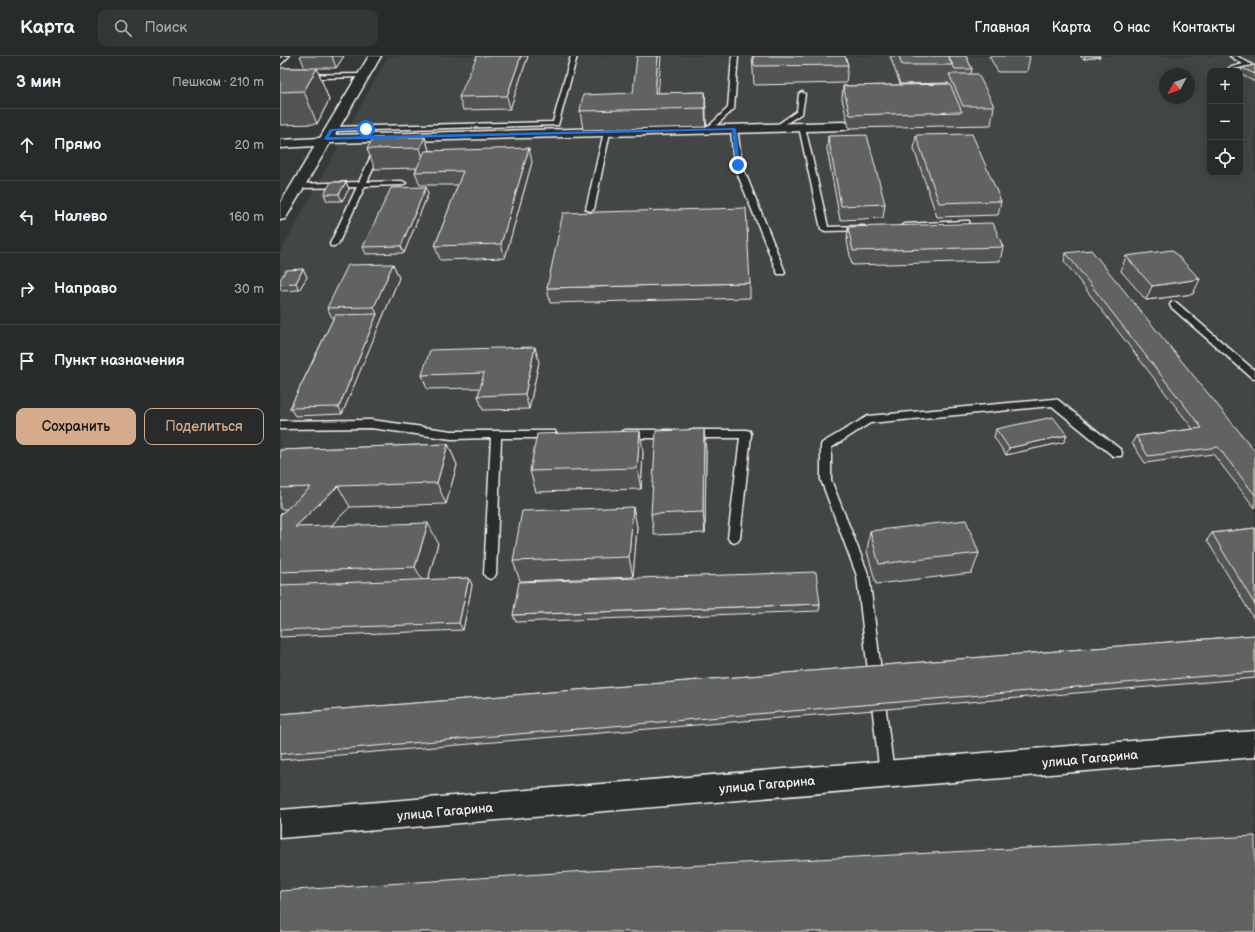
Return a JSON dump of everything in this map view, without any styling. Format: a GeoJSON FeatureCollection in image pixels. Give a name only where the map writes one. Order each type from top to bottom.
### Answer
{"type":"FeatureCollection","features":[{"type":"Feature","properties":{"kind":"street"},"geometry":{"type":"LineString","coordinates":[[280,216],[375,56]]}},
{"type":"Feature","properties":{"kind":"street"},"geometry":{"type":"LineString","coordinates":[[280,144],[327,137],[843,126]]}},
{"type":"Feature","properties":{"kind":"street","name":"улица Гагарина"},"geometry":{"type":"LineString","coordinates":[[280,824],[1255,744]]}},
{"type":"Feature","properties":{"kind":"lane"},"geometry":{"type":"LineString","coordinates":[[280,63],[286,56]]}},
{"type":"Feature","properties":{"kind":"lane"},"geometry":{"type":"LineString","coordinates":[[327,137],[556,124],[574,56]]}},
{"type":"Feature","properties":{"kind":"lane"},"geometry":{"type":"LineString","coordinates":[[709,129],[731,109],[735,56]]}},
{"type":"Feature","properties":{"kind":"lane"},"geometry":{"type":"LineString","coordinates":[[1233,56],[1249,64],[1235,68]]}},
{"type":"Feature","properties":{"kind":"lane"},"geometry":{"type":"LineString","coordinates":[[280,77],[363,75]]}},
{"type":"Feature","properties":{"kind":"lane"},"geometry":{"type":"LineString","coordinates":[[776,128],[800,112],[802,94]]}},
{"type":"Feature","properties":{"kind":"lane"},"geometry":{"type":"LineString","coordinates":[[802,127],[825,229],[872,227]]}},
{"type":"Feature","properties":{"kind":"lane"},"geometry":{"type":"LineString","coordinates":[[734,129],[738,165],[781,272]]}},
{"type":"Feature","properties":{"kind":"lane"},"geometry":{"type":"LineString","coordinates":[[590,209],[607,132]]}},
{"type":"Feature","properties":{"kind":"lane"},"geometry":{"type":"LineString","coordinates":[[334,244],[376,154],[391,154]]}},
{"type":"Feature","properties":{"kind":"lane"},"geometry":{"type":"LineString","coordinates":[[298,186],[402,183]]}},
{"type":"Feature","properties":{"kind":"lane"},"geometry":{"type":"LineString","coordinates":[[895,226],[966,223]]}},
{"type":"Feature","properties":{"kind":"lane"},"geometry":{"type":"LineString","coordinates":[[1174,305],[1255,376]]}},
{"type":"Feature","properties":{"kind":"lane"},"geometry":{"type":"LineString","coordinates":[[886,774],[863,576],[826,480],[826,446],[868,420],[1054,402],[1117,453]]}},
{"type":"Feature","properties":{"kind":"lane"},"geometry":{"type":"LineString","coordinates":[[280,425],[371,424],[452,435],[558,434]]}},
{"type":"Feature","properties":{"kind":"lane"},"geometry":{"type":"LineString","coordinates":[[490,574],[496,434]]}},
{"type":"Feature","properties":{"kind":"lane"},"geometry":{"type":"LineString","coordinates":[[613,434],[746,434],[734,538]]}},
{"type":"Feature","properties":{"kind":"shaded area"},"geometry":{"type":"Polygon","coordinates":[[[388,56],[1255,56],[1255,932],[280,932],[280,253],[388,56]]]}},
{"type":"Feature","properties":{"kind":"building"},"geometry":{"type":"Polygon","coordinates":[[[477,56],[521,56],[507,96],[459,97],[477,56]]]}},
{"type":"Feature","properties":{"kind":"building"},"geometry":{"type":"Polygon","coordinates":[[[637,56],[658,56],[655,93],[705,92],[705,108],[580,111],[583,95],[633,93],[637,56]]]}},
{"type":"Feature","properties":{"kind":"building"},"geometry":{"type":"Polygon","coordinates":[[[753,56],[845,56],[848,65],[754,66],[753,56]]]}},
{"type":"Feature","properties":{"kind":"building"},"geometry":{"type":"Polygon","coordinates":[[[899,56],[948,56],[952,65],[902,65],[899,56]]]}},
{"type":"Feature","properties":{"kind":"building"},"geometry":{"type":"Polygon","coordinates":[[[948,56],[966,56],[972,69],[955,69],[948,56]]]}},
{"type":"Feature","properties":{"kind":"building"},"geometry":{"type":"Polygon","coordinates":[[[1255,65],[1255,74],[1243,68],[1255,65]]]}},
{"type":"Feature","properties":{"kind":"building"},"geometry":{"type":"Polygon","coordinates":[[[280,68],[317,68],[304,91],[280,92],[280,68]]]}},
{"type":"Feature","properties":{"kind":"building"},"geometry":{"type":"Polygon","coordinates":[[[949,74],[978,74],[994,106],[963,106],[949,74]]]}},
{"type":"Feature","properties":{"kind":"building"},"geometry":{"type":"Polygon","coordinates":[[[950,84],[962,112],[850,115],[843,86],[950,84]]]}},
{"type":"Feature","properties":{"kind":"building"},"geometry":{"type":"Polygon","coordinates":[[[972,134],[1001,201],[939,203],[916,135],[972,134]]]}},
{"type":"Feature","properties":{"kind":"building"},"geometry":{"type":"Polygon","coordinates":[[[867,135],[885,204],[841,206],[828,136],[867,135]]]}},
{"type":"Feature","properties":{"kind":"building"},"geometry":{"type":"Polygon","coordinates":[[[425,137],[420,148],[367,149],[373,138],[425,137]]]}},
{"type":"Feature","properties":{"kind":"building"},"geometry":{"type":"Polygon","coordinates":[[[529,148],[501,244],[435,246],[463,171],[415,172],[425,151],[529,148]]]}},
{"type":"Feature","properties":{"kind":"building"},"geometry":{"type":"Polygon","coordinates":[[[331,182],[346,182],[339,194],[324,194],[331,182]]]}},
{"type":"Feature","properties":{"kind":"building"},"geometry":{"type":"Polygon","coordinates":[[[426,187],[401,246],[363,247],[391,188],[426,187]]]}},
{"type":"Feature","properties":{"kind":"building"},"geometry":{"type":"Polygon","coordinates":[[[746,208],[750,283],[547,288],[563,213],[746,208]]]}},
{"type":"Feature","properties":{"kind":"building"},"geometry":{"type":"Polygon","coordinates":[[[993,223],[1003,247],[853,251],[848,227],[993,223]]]}},
{"type":"Feature","properties":{"kind":"building"},"geometry":{"type":"Polygon","coordinates":[[[1091,250],[1255,451],[1255,495],[1218,447],[1148,456],[1136,436],[1202,428],[1066,253],[1091,250]]]}},
{"type":"Feature","properties":{"kind":"building"},"geometry":{"type":"Polygon","coordinates":[[[1172,250],[1200,279],[1152,286],[1126,256],[1172,250]]]}},
{"type":"Feature","properties":{"kind":"building"},"geometry":{"type":"Polygon","coordinates":[[[393,264],[374,307],[327,308],[348,265],[393,264]]]}},
{"type":"Feature","properties":{"kind":"building"},"geometry":{"type":"Polygon","coordinates":[[[303,269],[296,283],[280,284],[280,280],[286,270],[303,269]]]}},
{"type":"Feature","properties":{"kind":"building"},"geometry":{"type":"Polygon","coordinates":[[[377,314],[339,407],[290,408],[335,315],[377,314]]]}},
{"type":"Feature","properties":{"kind":"building"},"geometry":{"type":"Polygon","coordinates":[[[535,347],[525,394],[478,396],[484,373],[422,375],[430,350],[535,347]]]}},
{"type":"Feature","properties":{"kind":"building"},"geometry":{"type":"Polygon","coordinates":[[[1053,417],[1067,435],[1009,448],[996,429],[1053,417]]]}},
{"type":"Feature","properties":{"kind":"building"},"geometry":{"type":"Polygon","coordinates":[[[704,429],[703,512],[651,514],[656,431],[704,429]]]}},
{"type":"Feature","properties":{"kind":"building"},"geometry":{"type":"Polygon","coordinates":[[[640,431],[637,468],[530,471],[537,434],[640,431]]]}},
{"type":"Feature","properties":{"kind":"building"},"geometry":{"type":"Polygon","coordinates":[[[448,444],[437,483],[338,486],[295,527],[428,523],[415,567],[280,572],[280,515],[311,487],[280,488],[280,450],[448,444]]]}},
{"type":"Feature","properties":{"kind":"building"},"geometry":{"type":"Polygon","coordinates":[[[633,507],[629,557],[513,561],[522,511],[633,507]]]}},
{"type":"Feature","properties":{"kind":"building"},"geometry":{"type":"Polygon","coordinates":[[[966,520],[979,553],[879,564],[870,531],[966,520]]]}},
{"type":"Feature","properties":{"kind":"building"},"geometry":{"type":"Polygon","coordinates":[[[1255,528],[1255,605],[1212,533],[1255,528]]]}},
{"type":"Feature","properties":{"kind":"building"},"geometry":{"type":"Polygon","coordinates":[[[816,572],[820,604],[513,615],[519,582],[816,572]]]}},
{"type":"Feature","properties":{"kind":"building"},"geometry":{"type":"Polygon","coordinates":[[[469,578],[459,623],[280,630],[280,585],[469,578]]]}},
{"type":"Feature","properties":{"kind":"building"},"geometry":{"type":"Polygon","coordinates":[[[1255,635],[1255,672],[280,754],[280,714],[1255,635]]]}},
{"type":"Feature","properties":{"kind":"building"},"geometry":{"type":"Polygon","coordinates":[[[1255,836],[1255,932],[280,932],[280,891],[571,872],[1255,836]]]}},
{"type":"Feature","properties":{"kind":"route"},"geometry":{"type":"LineString","coordinates":[[366,129],[331,129],[326,139],[734,129],[738,165]]}}]}
